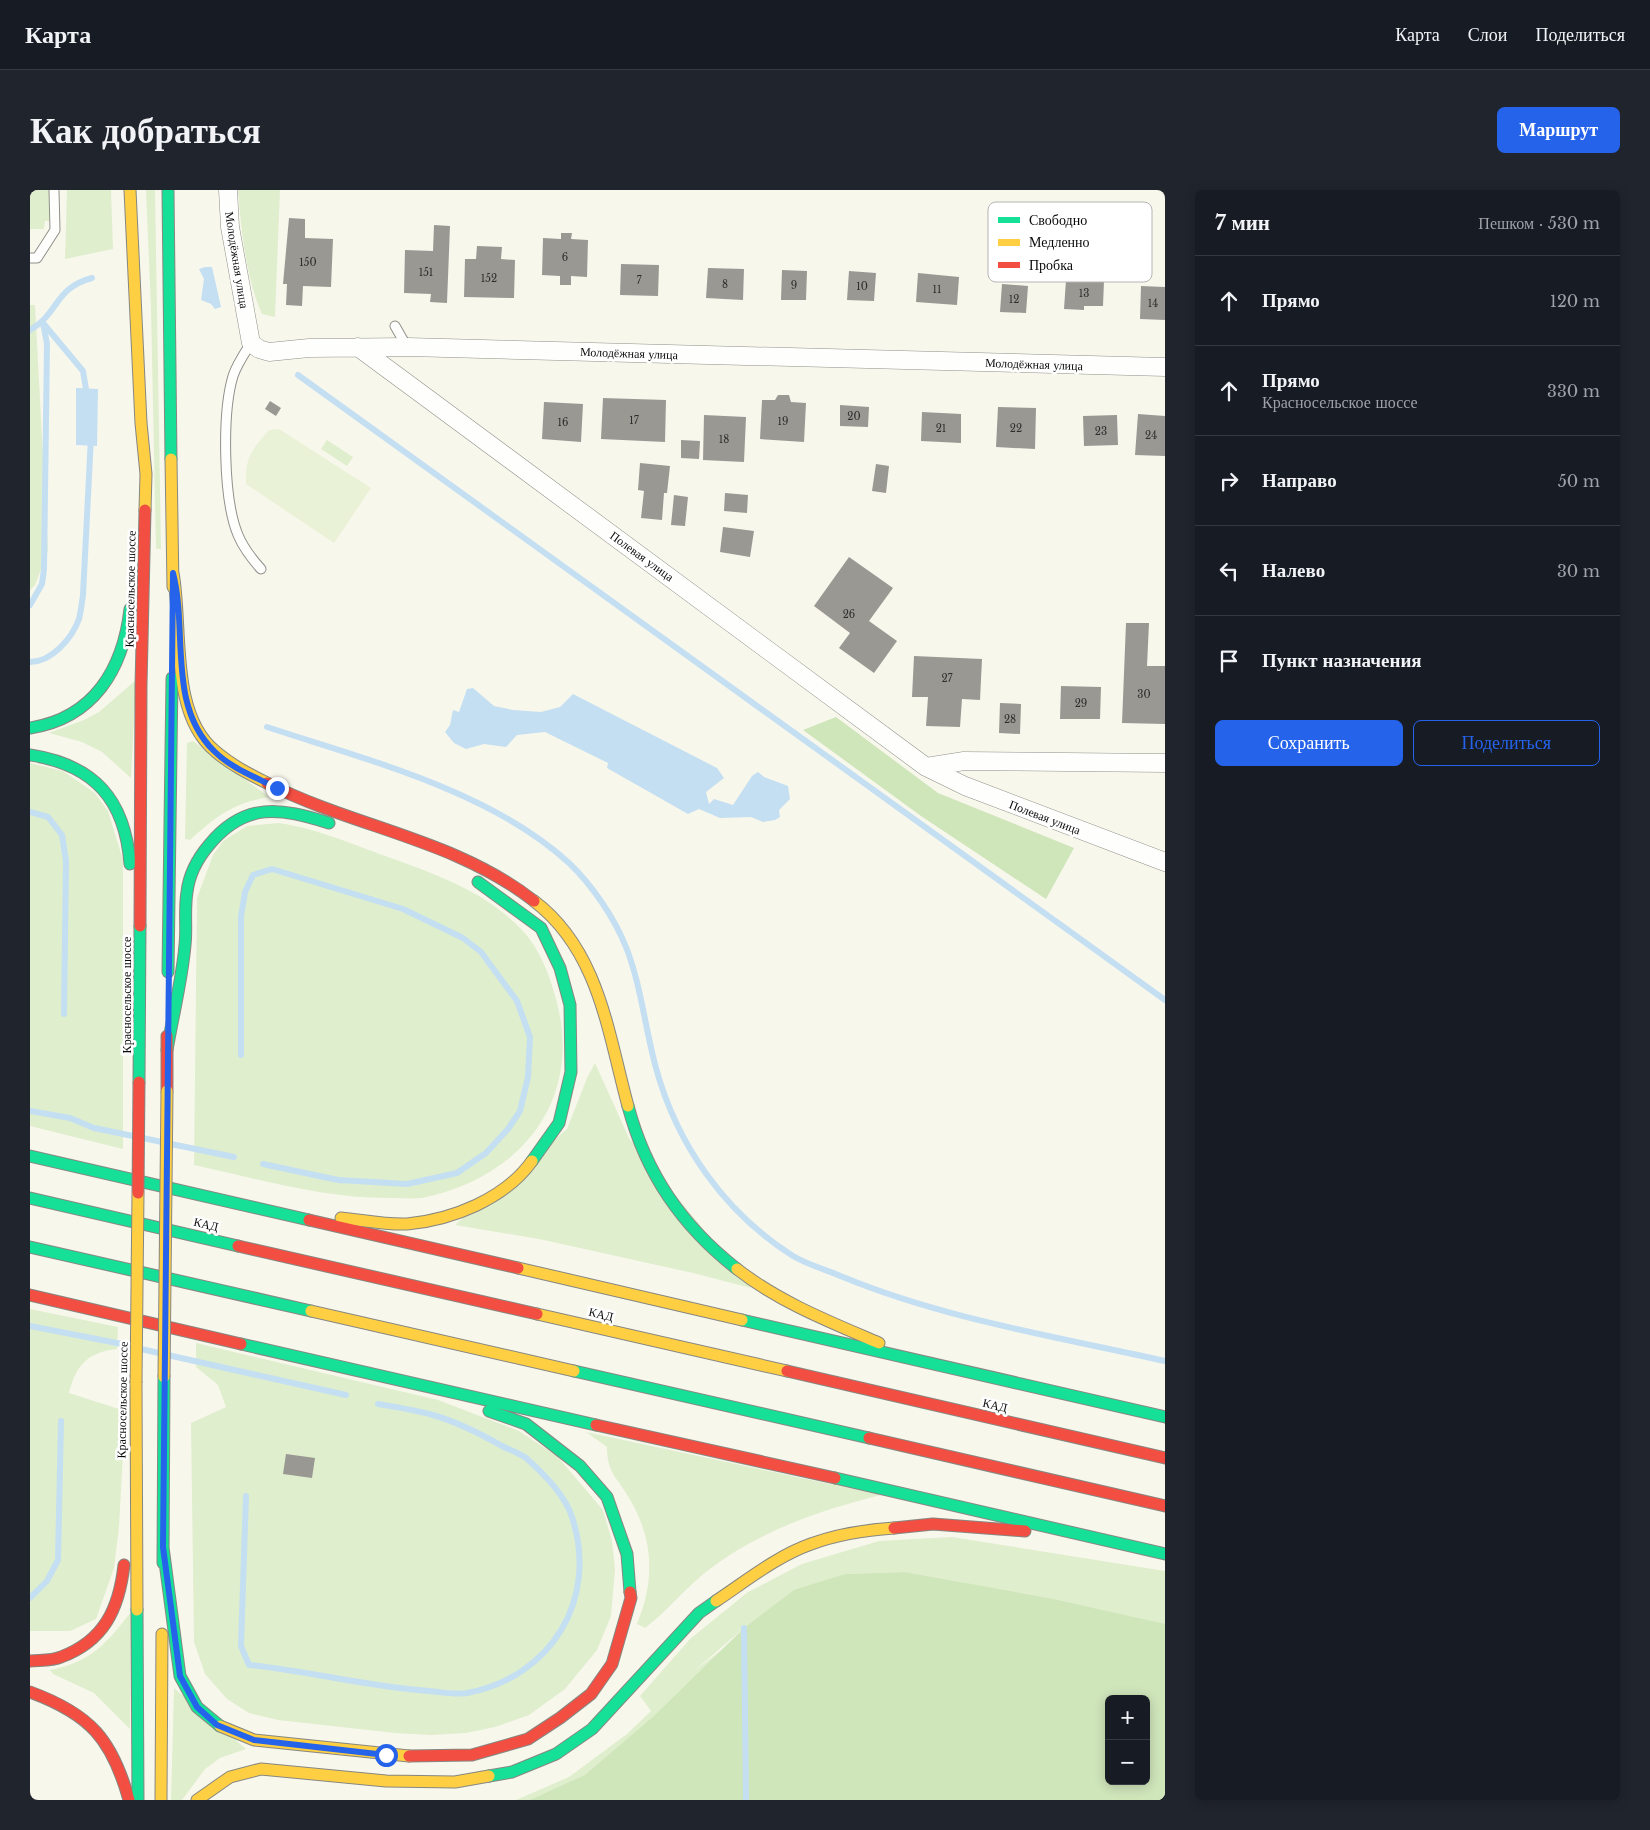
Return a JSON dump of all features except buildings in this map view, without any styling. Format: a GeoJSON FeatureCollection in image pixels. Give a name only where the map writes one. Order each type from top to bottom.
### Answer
{"type":"FeatureCollection","features":[{"type":"Feature","properties":{"kind":"main road","name":"Красносельское шоссе"},"geometry":{"type":"LineString","coordinates":[[130,190],[141,423],[146,474],[141,686],[135,1466],[138,1800]]}},
{"type":"Feature","properties":{"kind":"main road"},"geometry":{"type":"LineString","coordinates":[[162,1800],[167,1050],[173,573],[168,190]]}},
{"type":"Feature","properties":{"kind":"main road"},"geometry":{"type":"LineString","coordinates":[[30,728],[63,718],[85,707],[105,687],[120,658],[129,629],[141,423]]}},
{"type":"Feature","properties":{"kind":"main road"},"geometry":{"type":"LineString","coordinates":[[173,573],[180,607],[184,688],[189,712],[198,732],[215,752],[238,769],[277,788],[448,851],[487,870],[533,897],[563,928],[585,959],[612,1040],[621,1079],[646,1160],[670,1202],[710,1249],[756,1284],[781,1299],[860,1335],[931,1364]]}},
{"type":"Feature","properties":{"kind":"main road"},"geometry":{"type":"LineString","coordinates":[[30,755],[69,765],[100,786],[112,798],[119,811],[130,859],[130,933],[139,1018]]}},
{"type":"Feature","properties":{"kind":"main road"},"geometry":{"type":"LineString","coordinates":[[167,1050],[185,944],[188,886],[200,857],[216,836],[235,820],[261,811],[302,814],[336,826]]}},
{"type":"Feature","properties":{"kind":"main road"},"geometry":{"type":"LineString","coordinates":[[236,1205],[406,1224],[442,1217],[489,1200],[527,1168],[559,1122],[570,1072],[570,1004],[560,968],[541,928],[502,898],[471,878]]}},
{"type":"Feature","properties":{"kind":"main road"},"geometry":{"type":"LineString","coordinates":[[30,1156],[236,1205],[1165,1417]]}},
{"type":"Feature","properties":{"kind":"main road","name":"КАД"},"geometry":{"type":"LineString","coordinates":[[30,1198],[1165,1458]]}},
{"type":"Feature","properties":{"kind":"main road"},"geometry":{"type":"LineString","coordinates":[[30,1247],[1165,1506]]}},
{"type":"Feature","properties":{"kind":"main road"},"geometry":{"type":"LineString","coordinates":[[30,1295],[387,1379],[897,1491],[1072,1534],[1165,1554]]}},
{"type":"Feature","properties":{"kind":"main road"},"geometry":{"type":"LineString","coordinates":[[163,1547],[180,1676],[197,1707],[217,1725],[254,1740],[386,1755],[427,1757],[472,1755],[528,1739],[560,1718],[591,1694],[612,1664],[631,1598],[627,1554],[620,1529],[607,1497],[580,1466],[526,1424],[466,1402],[387,1379]]}},
{"type":"Feature","properties":{"kind":"main road"},"geometry":{"type":"LineString","coordinates":[[30,1661],[59,1658],[89,1643],[108,1620],[121,1592],[135,1466]]}},
{"type":"Feature","properties":{"kind":"main road"},"geometry":{"type":"LineString","coordinates":[[197,1800],[230,1777],[262,1769],[386,1781],[455,1782],[512,1772],[538,1762],[556,1754],[592,1728],[699,1613],[761,1570],[810,1544],[857,1531],[933,1524],[1072,1534]]}},
{"type":"Feature","properties":{"kind":"main road"},"geometry":{"type":"LineString","coordinates":[[30,1692],[57,1700],[83,1716],[106,1739],[123,1776],[129,1800]]}},
{"type":"Feature","properties":{"kind":"street","name":"Молодёжная улица"},"geometry":{"type":"LineString","coordinates":[[228,190],[230,227],[251,343],[259,349],[269,352],[309,348],[408,347],[1165,368]]}},
{"type":"Feature","properties":{"kind":"street","name":"Полевая улица"},"geometry":{"type":"LineString","coordinates":[[358,347],[926,767],[965,786],[1165,862]]}},
{"type":"Feature","properties":{"kind":"street"},"geometry":{"type":"LineString","coordinates":[[926,767],[964,761],[1165,763]]}},
{"type":"Feature","properties":{"kind":"lane"},"geometry":{"type":"LineString","coordinates":[[30,258],[37,258],[55,230],[54,190]]}},
{"type":"Feature","properties":{"kind":"lane"},"geometry":{"type":"LineString","coordinates":[[395,326],[408,347]]}},
{"type":"Feature","properties":{"kind":"lane"},"geometry":{"type":"LineString","coordinates":[[251,343],[238,362],[233,377],[228,399],[226,450],[234,522],[238,535],[261,569]]}},
{"type":"Feature","properties":{"kind":"green space"},"geometry":{"type":"Polygon","coordinates":[[[30,190],[50,190],[50,221],[45,221],[44,229],[30,229],[30,190]]]}},
{"type":"Feature","properties":{"kind":"green space"},"geometry":{"type":"Polygon","coordinates":[[[67,190],[111,190],[113,249],[65,259],[67,190]]]}},
{"type":"Feature","properties":{"kind":"green space"},"geometry":{"type":"Polygon","coordinates":[[[146,190],[155,190],[161,549],[156,549],[151,309],[146,190]]]}},
{"type":"Feature","properties":{"kind":"green space"},"geometry":{"type":"Polygon","coordinates":[[[238,190],[280,190],[275,317],[262,314],[256,300],[248,269],[238,190]]]}},
{"type":"Feature","properties":{"kind":"green space"},"geometry":{"type":"Polygon","coordinates":[[[30,305],[35,305],[48,551],[35,585],[30,590],[30,305]]]}},
{"type":"Feature","properties":{"kind":"green space"},"geometry":{"type":"Polygon","coordinates":[[[279,429],[371,488],[334,543],[246,484],[248,460],[254,448],[269,430],[279,429]]]}},
{"type":"Feature","properties":{"kind":"green space"},"geometry":{"type":"Polygon","coordinates":[[[327,440],[353,457],[347,466],[321,449],[327,440]]]}},
{"type":"Feature","properties":{"kind":"green space"},"geometry":{"type":"Polygon","coordinates":[[[136,680],[131,778],[102,752],[82,742],[49,733],[84,720],[99,712],[136,680]]]}},
{"type":"Feature","properties":{"kind":"green space"},"geometry":{"type":"Polygon","coordinates":[[[836,717],[938,793],[1074,848],[1046,899],[921,816],[803,730],[836,717]]]}},
{"type":"Feature","properties":{"kind":"green space"},"geometry":{"type":"Polygon","coordinates":[[[193,741],[269,797],[235,807],[217,817],[190,840],[185,839],[187,743],[193,741]]]}},
{"type":"Feature","properties":{"kind":"green space"},"geometry":{"type":"Polygon","coordinates":[[[30,763],[63,771],[95,793],[108,811],[123,860],[123,1149],[30,1126],[30,763]]]}},
{"type":"Feature","properties":{"kind":"green space"},"geometry":{"type":"Polygon","coordinates":[[[279,823],[329,835],[455,883],[508,916],[523,931],[540,955],[556,999],[562,1036],[561,1070],[552,1101],[537,1129],[515,1153],[489,1173],[457,1188],[422,1198],[367,1197],[317,1192],[194,1165],[197,898],[213,855],[223,841],[247,826],[279,823]]]}},
{"type":"Feature","properties":{"kind":"green space"},"geometry":{"type":"Polygon","coordinates":[[[595,1063],[629,1138],[751,1288],[693,1273],[539,1239],[455,1225],[567,1129],[587,1078],[595,1063]]]}},
{"type":"Feature","properties":{"kind":"green space"},"geometry":{"type":"Polygon","coordinates":[[[30,1309],[118,1327],[117,1349],[98,1353],[85,1362],[75,1375],[69,1393],[119,1409],[123,1453],[119,1527],[114,1568],[96,1619],[70,1631],[30,1631],[30,1309]]]}},
{"type":"Feature","properties":{"kind":"green space"},"geometry":{"type":"Polygon","coordinates":[[[196,1343],[438,1400],[519,1431],[557,1456],[603,1510],[612,1541],[615,1569],[611,1616],[597,1650],[565,1689],[529,1715],[495,1727],[466,1733],[431,1735],[395,1733],[278,1720],[249,1713],[227,1699],[205,1674],[194,1642],[191,1423],[226,1407],[218,1385],[196,1367],[196,1343]]]}},
{"type":"Feature","properties":{"kind":"green space"},"geometry":{"type":"Polygon","coordinates":[[[586,1432],[881,1495],[810,1516],[786,1525],[742,1547],[701,1576],[645,1628],[637,1624],[647,1591],[649,1575],[647,1544],[643,1529],[629,1498],[611,1469],[607,1456],[607,1447],[586,1432]]]}},
{"type":"Feature","properties":{"kind":"green space"},"geometry":{"type":"Polygon","coordinates":[[[952,1537],[1165,1571],[1165,1800],[516,1800],[569,1777],[627,1734],[651,1711],[640,1696],[690,1639],[748,1592],[802,1564],[879,1541],[952,1537]],[[905,1572],[845,1574],[794,1591],[744,1628],[694,1671],[745,1632],[965,1583],[905,1572]]]}},
{"type":"Feature","properties":{"kind":"green space"},"geometry":{"type":"Polygon","coordinates":[[[905,1572],[1053,1599],[1165,1624],[1165,1800],[530,1800],[585,1775],[654,1716],[744,1628],[794,1590],[845,1574],[905,1572]]]}},
{"type":"Feature","properties":{"kind":"green space"},"geometry":{"type":"Polygon","coordinates":[[[131,1612],[130,1729],[94,1693],[53,1674],[50,1670],[64,1667],[87,1657],[114,1633],[131,1612]]]}},
{"type":"Feature","properties":{"kind":"green space"},"geometry":{"type":"Polygon","coordinates":[[[174,1688],[246,1749],[220,1758],[205,1769],[182,1800],[171,1800],[174,1688]]]}},
{"type":"Feature","properties":{"kind":"water"},"geometry":{"type":"Polygon","coordinates":[[[212,267],[221,307],[215,309],[211,304],[201,300],[204,279],[199,269],[212,267]]]}},
{"type":"Feature","properties":{"kind":"water"},"geometry":{"type":"Polygon","coordinates":[[[76,388],[98,389],[97,446],[76,445],[76,388]]]}},
{"type":"Feature","properties":{"kind":"water"},"geometry":{"type":"Polygon","coordinates":[[[473,688],[494,706],[513,710],[541,712],[560,707],[573,694],[717,768],[724,778],[706,792],[709,804],[714,799],[733,805],[752,776],[758,772],[764,777],[788,786],[790,799],[779,810],[780,817],[763,822],[751,817],[720,818],[699,809],[688,814],[607,768],[608,763],[545,732],[517,735],[506,747],[484,744],[466,749],[454,743],[445,732],[450,725],[453,710],[459,712],[467,689],[473,688]]]}},
{"type":"Feature","properties":{"kind":"waterway"},"geometry":{"type":"LineString","coordinates":[[30,330],[47,317],[70,288],[92,278]]}},
{"type":"Feature","properties":{"kind":"waterway"},"geometry":{"type":"LineString","coordinates":[[43,323],[83,371],[87,395]]}},
{"type":"Feature","properties":{"kind":"waterway"},"geometry":{"type":"LineString","coordinates":[[30,605],[42,584],[44,569],[47,344],[43,323]]}},
{"type":"Feature","properties":{"kind":"waterway"},"geometry":{"type":"LineString","coordinates":[[298,375],[1165,1000]]}},
{"type":"Feature","properties":{"kind":"waterway"},"geometry":{"type":"LineString","coordinates":[[30,662],[46,658],[60,648],[71,634],[79,619],[83,595],[91,437]]}},
{"type":"Feature","properties":{"kind":"waterway"},"geometry":{"type":"LineString","coordinates":[[267,727],[426,780],[466,797],[503,816],[538,838],[578,872],[609,913],[626,947],[639,991],[656,1068],[677,1124],[707,1175],[725,1198],[768,1239],[805,1262],[882,1292],[921,1304],[1002,1326],[1165,1361]]}},
{"type":"Feature","properties":{"kind":"waterway"},"geometry":{"type":"LineString","coordinates":[[30,812],[48,817],[62,835],[66,861],[64,1014]]}},
{"type":"Feature","properties":{"kind":"waterway"},"geometry":{"type":"LineString","coordinates":[[241,1055],[241,917],[245,892],[253,875],[272,869],[403,909],[463,938],[481,952],[517,1001],[530,1037],[528,1077],[520,1111],[508,1129],[486,1153],[457,1173],[407,1184],[338,1180],[263,1164]]}},
{"type":"Feature","properties":{"kind":"waterway"},"geometry":{"type":"LineString","coordinates":[[30,1111],[70,1118],[94,1128],[162,1142]]}},
{"type":"Feature","properties":{"kind":"waterway"},"geometry":{"type":"LineString","coordinates":[[171,1144],[234,1157]]}},
{"type":"Feature","properties":{"kind":"waterway"},"geometry":{"type":"LineString","coordinates":[[30,1326],[132,1346]]}},
{"type":"Feature","properties":{"kind":"waterway"},"geometry":{"type":"LineString","coordinates":[[141,1349],[346,1395]]}},
{"type":"Feature","properties":{"kind":"waterway"},"geometry":{"type":"LineString","coordinates":[[246,1496],[241,1646],[249,1665],[384,1686],[458,1694],[497,1684],[523,1670],[544,1652],[561,1630],[573,1605],[579,1577],[579,1548],[569,1509],[546,1477],[526,1458],[486,1437],[442,1418],[378,1404]]}},
{"type":"Feature","properties":{"kind":"waterway"},"geometry":{"type":"LineString","coordinates":[[30,1598],[47,1581],[58,1560],[61,1421]]}},
{"type":"Feature","properties":{"kind":"waterway"},"geometry":{"type":"LineString","coordinates":[[744,1628],[746,1800]]}},
{"type":"Feature","properties":{"kind":"traffic: fast"},"geometry":{"type":"LineString","coordinates":[[168,190],[171,459]]}},
{"type":"Feature","properties":{"kind":"traffic: fast"},"geometry":{"type":"LineString","coordinates":[[30,728],[72,714],[88,702],[101,687],[112,670],[120,652],[130,609]]}},
{"type":"Feature","properties":{"kind":"traffic: fast"},"geometry":{"type":"LineString","coordinates":[[168,972],[172,678]]}},
{"type":"Feature","properties":{"kind":"traffic: fast"},"geometry":{"type":"LineString","coordinates":[[30,755],[53,760],[72,767],[89,777],[102,789],[113,804],[121,821],[127,841],[130,864]]}},
{"type":"Feature","properties":{"kind":"traffic: fast"},"geometry":{"type":"LineString","coordinates":[[167,1050],[184,958],[188,886],[195,867],[205,850],[223,831],[236,821],[250,815],[279,812],[329,823]]}},
{"type":"Feature","properties":{"kind":"traffic: fast"},"geometry":{"type":"LineString","coordinates":[[478,882],[541,928],[560,968],[570,1005],[571,1072],[559,1123],[532,1161]]}},
{"type":"Feature","properties":{"kind":"traffic: fast"},"geometry":{"type":"LineString","coordinates":[[139,1082],[140,926]]}},
{"type":"Feature","properties":{"kind":"traffic: fast"},"geometry":{"type":"LineString","coordinates":[[628,1106],[645,1154],[669,1197],[699,1235],[737,1269]]}},
{"type":"Feature","properties":{"kind":"traffic: fast"},"geometry":{"type":"LineString","coordinates":[[30,1156],[309,1220]]}},
{"type":"Feature","properties":{"kind":"traffic: fast"},"geometry":{"type":"LineString","coordinates":[[30,1198],[238,1246]]}},
{"type":"Feature","properties":{"kind":"traffic: fast"},"geometry":{"type":"LineString","coordinates":[[30,1247],[311,1311]]}},
{"type":"Feature","properties":{"kind":"traffic: fast"},"geometry":{"type":"LineString","coordinates":[[742,1320],[1165,1417]]}},
{"type":"Feature","properties":{"kind":"traffic: fast"},"geometry":{"type":"LineString","coordinates":[[241,1344],[596,1425]]}},
{"type":"Feature","properties":{"kind":"traffic: fast"},"geometry":{"type":"LineString","coordinates":[[574,1371],[869,1438]]}},
{"type":"Feature","properties":{"kind":"traffic: fast"},"geometry":{"type":"LineString","coordinates":[[163,1563],[164,1377]]}},
{"type":"Feature","properties":{"kind":"traffic: fast"},"geometry":{"type":"LineString","coordinates":[[489,1411],[526,1424],[580,1466],[607,1497],[627,1554],[630,1592]]}},
{"type":"Feature","properties":{"kind":"traffic: fast"},"geometry":{"type":"LineString","coordinates":[[835,1478],[1165,1554]]}},
{"type":"Feature","properties":{"kind":"traffic: fast"},"geometry":{"type":"LineString","coordinates":[[163,1547],[180,1676],[197,1707],[220,1726]]}},
{"type":"Feature","properties":{"kind":"traffic: fast"},"geometry":{"type":"LineString","coordinates":[[489,1776],[512,1772],[556,1754],[592,1729],[699,1613],[716,1601]]}},
{"type":"Feature","properties":{"kind":"traffic: fast"},"geometry":{"type":"LineString","coordinates":[[137,1610],[138,1800]]}},
{"type":"Feature","properties":{"kind":"traffic: slow"},"geometry":{"type":"LineString","coordinates":[[130,190],[141,423],[146,474],[145,510]]}},
{"type":"Feature","properties":{"kind":"traffic: slow"},"geometry":{"type":"LineString","coordinates":[[171,459],[173,587]]}},
{"type":"Feature","properties":{"kind":"traffic: slow"},"geometry":{"type":"LineString","coordinates":[[173,573],[180,668],[190,715],[200,735],[215,751],[234,765],[267,783]]}},
{"type":"Feature","properties":{"kind":"traffic: slow"},"geometry":{"type":"LineString","coordinates":[[534,901],[556,921],[573,943],[587,968],[607,1022],[628,1106]]}},
{"type":"Feature","properties":{"kind":"traffic: slow"},"geometry":{"type":"LineString","coordinates":[[164,1377],[167,1091]]}},
{"type":"Feature","properties":{"kind":"traffic: slow"},"geometry":{"type":"LineString","coordinates":[[341,1218],[399,1224],[442,1218],[492,1197],[521,1174],[532,1161]]}},
{"type":"Feature","properties":{"kind":"traffic: slow"},"geometry":{"type":"LineString","coordinates":[[136,1383],[138,1193]]}},
{"type":"Feature","properties":{"kind":"traffic: slow"},"geometry":{"type":"LineString","coordinates":[[518,1268],[742,1320]]}},
{"type":"Feature","properties":{"kind":"traffic: slow"},"geometry":{"type":"LineString","coordinates":[[737,1269],[770,1292],[787,1301],[879,1343]]}},
{"type":"Feature","properties":{"kind":"traffic: slow"},"geometry":{"type":"LineString","coordinates":[[311,1311],[574,1371]]}},
{"type":"Feature","properties":{"kind":"traffic: slow"},"geometry":{"type":"LineString","coordinates":[[537,1314],[787,1371]]}},
{"type":"Feature","properties":{"kind":"traffic: slow"},"geometry":{"type":"LineString","coordinates":[[136,1383],[137,1610]]}},
{"type":"Feature","properties":{"kind":"traffic: slow"},"geometry":{"type":"LineString","coordinates":[[716,1601],[762,1570],[798,1549],[841,1535],[894,1528]]}},
{"type":"Feature","properties":{"kind":"traffic: slow"},"geometry":{"type":"LineString","coordinates":[[161,1800],[162,1634]]}},
{"type":"Feature","properties":{"kind":"traffic: slow"},"geometry":{"type":"LineString","coordinates":[[220,1726],[254,1740],[409,1756]]}},
{"type":"Feature","properties":{"kind":"traffic: slow"},"geometry":{"type":"LineString","coordinates":[[197,1800],[230,1777],[261,1769],[386,1781],[455,1782],[489,1776]]}},
{"type":"Feature","properties":{"kind":"traffic: jam"},"geometry":{"type":"LineString","coordinates":[[140,926],[141,686],[145,510]]}},
{"type":"Feature","properties":{"kind":"traffic: jam"},"geometry":{"type":"LineString","coordinates":[[267,783],[335,812],[438,848],[503,880],[534,901]]}},
{"type":"Feature","properties":{"kind":"traffic: jam"},"geometry":{"type":"LineString","coordinates":[[167,1036],[167,1091]]}},
{"type":"Feature","properties":{"kind":"traffic: jam"},"geometry":{"type":"LineString","coordinates":[[138,1193],[139,1082]]}},
{"type":"Feature","properties":{"kind":"traffic: jam"},"geometry":{"type":"LineString","coordinates":[[309,1220],[518,1268]]}},
{"type":"Feature","properties":{"kind":"traffic: jam"},"geometry":{"type":"LineString","coordinates":[[238,1246],[537,1314]]}},
{"type":"Feature","properties":{"kind":"traffic: jam"},"geometry":{"type":"LineString","coordinates":[[30,1295],[241,1344]]}},
{"type":"Feature","properties":{"kind":"traffic: jam"},"geometry":{"type":"LineString","coordinates":[[787,1371],[1165,1458]]}},
{"type":"Feature","properties":{"kind":"traffic: jam"},"geometry":{"type":"LineString","coordinates":[[596,1425],[835,1478]]}},
{"type":"Feature","properties":{"kind":"traffic: jam"},"geometry":{"type":"LineString","coordinates":[[869,1438],[1165,1506]]}},
{"type":"Feature","properties":{"kind":"traffic: jam"},"geometry":{"type":"LineString","coordinates":[[894,1528],[933,1524],[1025,1531]]}},
{"type":"Feature","properties":{"kind":"traffic: jam"},"geometry":{"type":"LineString","coordinates":[[30,1661],[50,1660],[61,1657],[76,1650],[99,1632],[107,1622],[118,1596],[124,1565]]}},
{"type":"Feature","properties":{"kind":"traffic: jam"},"geometry":{"type":"LineString","coordinates":[[409,1756],[472,1755],[528,1739],[560,1718],[591,1694],[612,1664],[631,1598],[630,1592]]}},
{"type":"Feature","properties":{"kind":"traffic: jam"},"geometry":{"type":"LineString","coordinates":[[30,1692],[51,1700],[68,1710],[96,1731],[115,1760],[129,1800]]}},
{"type":"Feature","properties":{"kind":"route"},"geometry":{"type":"LineString","coordinates":[[277,788],[238,769],[215,752],[198,732],[189,712],[184,688],[180,607],[173,573],[163,1547],[180,1676],[197,1707],[217,1725],[254,1740],[386,1755]]}}]}
